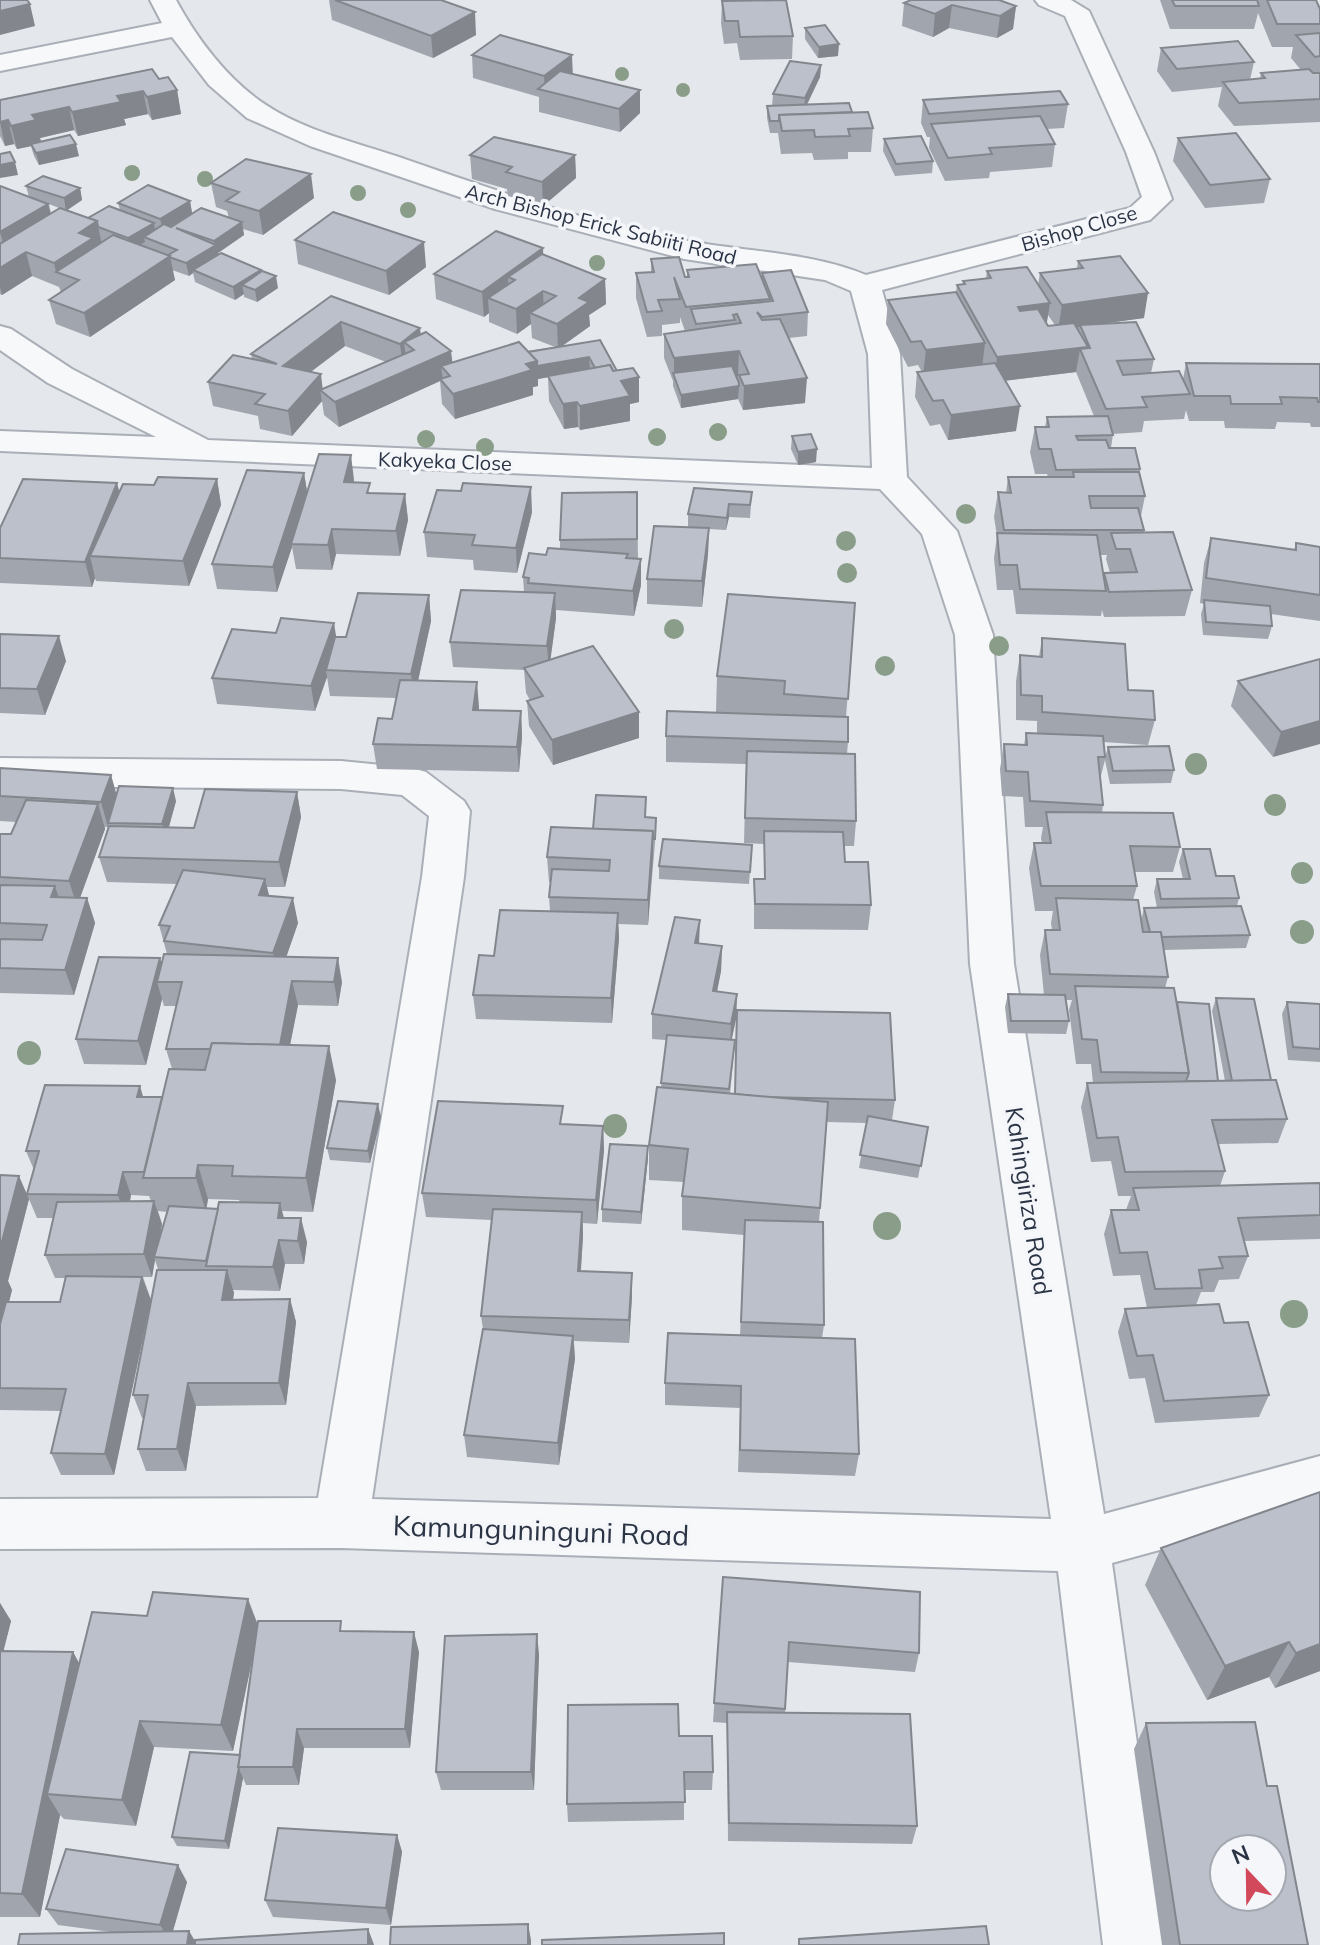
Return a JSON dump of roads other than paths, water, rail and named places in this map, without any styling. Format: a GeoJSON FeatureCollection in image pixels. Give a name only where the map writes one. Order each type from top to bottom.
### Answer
{"type":"FeatureCollection","features":[{"type":"Feature","properties":{"kind":"street","name":"Arch Bishop Erick Sabiiti Road"},"geometry":{"type":"LineString","coordinates":[[163,0],[178,28],[219,79],[257,112],[320,140],[505,203],[684,250],[832,272],[864,285]]}},
{"type":"Feature","properties":{"kind":"street","name":"Bishop Close"},"geometry":{"type":"LineString","coordinates":[[864,285],[1140,214],[1157,199],[1140,152],[1076,11],[1048,0]]}},
{"type":"Feature","properties":{"kind":"street"},"geometry":{"type":"LineString","coordinates":[[0,63],[178,28]]}},
{"type":"Feature","properties":{"kind":"street"},"geometry":{"type":"LineString","coordinates":[[864,285],[876,309],[883,354],[890,479]]}},
{"type":"Feature","properties":{"kind":"street"},"geometry":{"type":"LineString","coordinates":[[0,336],[60,376],[186,441],[223,453]]}},
{"type":"Feature","properties":{"kind":"street","name":"Kakyeka Close"},"geometry":{"type":"LineString","coordinates":[[0,441],[223,453],[890,479]]}},
{"type":"Feature","properties":{"kind":"street","name":"Kahingiriza Road"},"geometry":{"type":"LineString","coordinates":[[890,479],[939,531],[974,635],[992,964],[1082,1546],[1134,1945]]}},
{"type":"Feature","properties":{"kind":"street"},"geometry":{"type":"LineString","coordinates":[[0,772],[341,775],[412,782],[450,811],[441,892],[341,1523]]}},
{"type":"Feature","properties":{"kind":"street","name":"Kamunguninguni Road"},"geometry":{"type":"LineString","coordinates":[[0,1524],[341,1523],[1082,1546],[1320,1481]]}}]}
